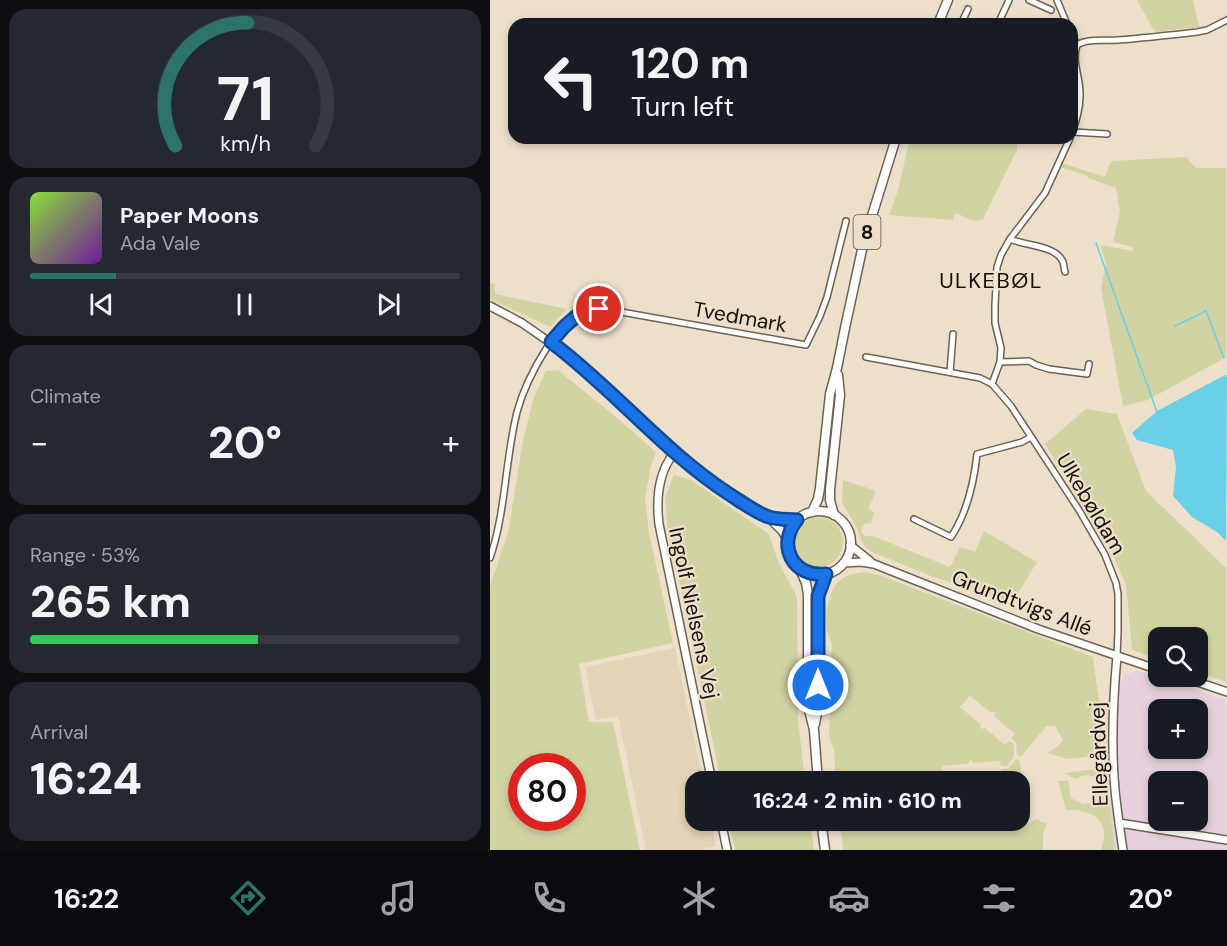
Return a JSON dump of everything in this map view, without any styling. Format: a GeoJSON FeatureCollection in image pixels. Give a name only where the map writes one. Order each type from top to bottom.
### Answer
{"type":"FeatureCollection","features":[{"type":"Feature","properties":{"kind":"main road"},"geometry":{"type":"LineString","coordinates":[[940,18],[948,0]]}},
{"type":"Feature","properties":{"kind":"main road","name":"8"},"geometry":{"type":"LineString","coordinates":[[812,512],[820,488],[830,394],[863,245],[894,144]]}},
{"type":"Feature","properties":{"kind":"main road","name":"8"},"geometry":{"type":"LineString","coordinates":[[837,368],[840,395],[830,500],[834,515],[845,525],[850,535],[850,545]]}},
{"type":"Feature","properties":{"kind":"main road"},"geometry":{"type":"LineString","coordinates":[[817,771],[814,730],[808,706],[808,594],[800,569],[789,554],[787,539],[789,531],[797,520],[807,513],[823,511],[834,515]]}},
{"type":"Feature","properties":{"kind":"main road"},"geometry":{"type":"LineString","coordinates":[[800,569],[810,573],[826,574],[844,563],[850,545]]}},
{"type":"Feature","properties":{"kind":"main road"},"geometry":{"type":"LineString","coordinates":[[814,730],[818,707],[818,596],[826,574]]}},
{"type":"Feature","properties":{"kind":"main road"},"geometry":{"type":"LineString","coordinates":[[822,831],[825,850]]}},
{"type":"Feature","properties":{"kind":"street"},"geometry":{"type":"LineString","coordinates":[[1001,18],[1009,0]]}},
{"type":"Feature","properties":{"kind":"street"},"geometry":{"type":"LineString","coordinates":[[1029,0],[1051,10]]}},
{"type":"Feature","properties":{"kind":"street"},"geometry":{"type":"LineString","coordinates":[[1057,0],[1064,18]]}},
{"type":"Feature","properties":{"kind":"street"},"geometry":{"type":"LineString","coordinates":[[965,18],[968,9]]}},
{"type":"Feature","properties":{"kind":"street"},"geometry":{"type":"LineString","coordinates":[[1078,44],[1088,41],[1197,32],[1218,26],[1226,20]]}},
{"type":"Feature","properties":{"kind":"street"},"geometry":{"type":"LineString","coordinates":[[1078,82],[1080,94],[1078,111]]}},
{"type":"Feature","properties":{"kind":"street"},"geometry":{"type":"LineString","coordinates":[[1078,133],[1107,134]]}},
{"type":"Feature","properties":{"kind":"street"},"geometry":{"type":"LineString","coordinates":[[866,357],[980,378],[992,384],[1000,362],[1001,348],[995,323],[997,267],[1010,239],[1045,193],[1067,144]]}},
{"type":"Feature","properties":{"kind":"street","name":"Tvedmark"},"geometry":{"type":"LineString","coordinates":[[551,342],[580,313],[599,309],[806,345],[827,297],[846,221]]}},
{"type":"Feature","properties":{"kind":"street"},"geometry":{"type":"LineString","coordinates":[[1010,239],[1057,253],[1063,261],[1065,272]]}},
{"type":"Feature","properties":{"kind":"street"},"geometry":{"type":"LineString","coordinates":[[490,306],[551,342],[600,383],[674,453],[720,488],[768,517],[787,539]]}},
{"type":"Feature","properties":{"kind":"street"},"geometry":{"type":"LineString","coordinates":[[950,372],[953,334]]}},
{"type":"Feature","properties":{"kind":"street"},"geometry":{"type":"LineString","coordinates":[[490,558],[503,503],[517,411],[526,385],[551,342]]}},
{"type":"Feature","properties":{"kind":"street"},"geometry":{"type":"LineString","coordinates":[[1000,362],[1029,361],[1049,369],[1087,374],[1089,364]]}},
{"type":"Feature","properties":{"kind":"street","name":"Ulkebøldam"},"geometry":{"type":"LineString","coordinates":[[992,384],[1011,406],[1079,510],[1111,567],[1119,605],[1117,656]]}},
{"type":"Feature","properties":{"kind":"street"},"geometry":{"type":"LineString","coordinates":[[914,519],[951,537],[962,516],[974,476],[977,454],[1022,442],[1031,437]]}},
{"type":"Feature","properties":{"kind":"street","name":"Ingolf Nielsens Vej"},"geometry":{"type":"LineString","coordinates":[[674,453],[665,468],[658,490],[657,507],[710,771]]}},
{"type":"Feature","properties":{"kind":"street"},"geometry":{"type":"LineString","coordinates":[[768,517],[797,520]]}},
{"type":"Feature","properties":{"kind":"street","name":"Grundtvigs Allé"},"geometry":{"type":"LineString","coordinates":[[850,545],[874,564]]}},
{"type":"Feature","properties":{"kind":"street","name":"Grundtvigs Allé"},"geometry":{"type":"LineString","coordinates":[[844,563],[874,564],[1038,629],[1148,666]]}},
{"type":"Feature","properties":{"kind":"street","name":"Ellegårdvej"},"geometry":{"type":"LineString","coordinates":[[1117,656],[1113,697],[1113,760],[1123,850]]}},
{"type":"Feature","properties":{"kind":"street"},"geometry":{"type":"LineString","coordinates":[[1208,686],[1226,692]]}},
{"type":"Feature","properties":{"kind":"street"},"geometry":{"type":"LineString","coordinates":[[1119,824],[1226,840]]}},
{"type":"Feature","properties":{"kind":"street"},"geometry":{"type":"LineString","coordinates":[[723,831],[727,850]]}},
{"type":"Feature","properties":{"kind":"shaded area"},"geometry":{"type":"Polygon","coordinates":[[[675,648],[701,771],[685,771],[685,831],[713,831],[716,846],[699,850],[646,850],[618,716],[596,720],[585,667],[675,648]]]}},
{"type":"Feature","properties":{"kind":"shaded area"},"geometry":{"type":"Polygon","coordinates":[[[1138,671],[1148,674],[1148,687],[1187,687],[1226,700],[1226,850],[1115,850],[1107,778],[1106,704],[1126,674],[1138,671]]]}},
{"type":"Feature","properties":{"kind":"green space"},"geometry":{"type":"Polygon","coordinates":[[[1137,0],[1193,0],[1199,27],[1155,32],[1137,0]]]}},
{"type":"Feature","properties":{"kind":"green space"},"geometry":{"type":"Polygon","coordinates":[[[909,144],[1017,144],[1017,150],[983,219],[975,221],[955,213],[953,220],[889,215],[898,190],[909,144]]]}},
{"type":"Feature","properties":{"kind":"green space"},"geometry":{"type":"Polygon","coordinates":[[[1186,157],[1196,168],[1226,168],[1226,357],[1148,400],[1123,406],[1101,288],[1106,262],[1100,245],[1133,251],[1133,247],[1113,242],[1120,211],[1116,188],[1060,167],[1062,163],[1105,177],[1111,161],[1186,157]]]}},
{"type":"Feature","properties":{"kind":"green space"},"geometry":{"type":"Polygon","coordinates":[[[490,283],[495,284],[495,294],[567,309],[550,327],[490,299],[490,283]]]}},
{"type":"Feature","properties":{"kind":"green space"},"geometry":{"type":"Polygon","coordinates":[[[558,370],[656,452],[650,469],[645,500],[649,532],[673,643],[579,664],[589,722],[613,722],[640,850],[490,850],[490,586],[508,533],[523,440],[534,397],[546,371],[558,370]]]}},
{"type":"Feature","properties":{"kind":"green space"},"geometry":{"type":"Polygon","coordinates":[[[1086,409],[1117,414],[1146,491],[1226,568],[1226,682],[1208,676],[1208,627],[1148,627],[1148,655],[1132,650],[1126,585],[1110,548],[1045,444],[1086,409]]]}},
{"type":"Feature","properties":{"kind":"green space"},"geometry":{"type":"Polygon","coordinates":[[[674,475],[691,480],[769,534],[778,561],[797,597],[798,720],[804,771],[719,771],[667,524],[665,498],[674,475]]]}},
{"type":"Feature","properties":{"kind":"green space"},"geometry":{"type":"Polygon","coordinates":[[[843,480],[876,492],[868,509],[874,512],[871,523],[864,524],[861,530],[864,535],[873,536],[950,567],[960,547],[975,552],[984,531],[1037,562],[1011,605],[975,589],[933,577],[872,552],[860,539],[857,528],[842,503],[843,480]]]}},
{"type":"Feature","properties":{"kind":"green space"},"geometry":{"type":"Polygon","coordinates":[[[818,517],[827,519],[838,528],[843,542],[841,551],[832,562],[818,567],[809,565],[798,556],[793,542],[795,533],[804,522],[818,517]]]}},
{"type":"Feature","properties":{"kind":"green space"},"geometry":{"type":"Polygon","coordinates":[[[863,572],[879,575],[1093,657],[1104,739],[1093,743],[1094,756],[1068,759],[1047,753],[1063,740],[1055,726],[1046,726],[1021,757],[1017,755],[1016,743],[1011,738],[1015,734],[995,717],[995,712],[990,712],[970,696],[960,707],[980,724],[981,729],[985,728],[1005,745],[1009,741],[1014,744],[1014,757],[1007,766],[1001,766],[1000,761],[974,763],[971,760],[967,764],[942,766],[942,771],[835,771],[834,750],[829,737],[832,644],[827,631],[826,618],[830,597],[836,584],[851,575],[863,572]]]}},
{"type":"Feature","properties":{"kind":"green space"},"geometry":{"type":"Polygon","coordinates":[[[1016,759],[1020,761],[1021,771],[1001,771],[1001,769],[1008,769],[1016,759]]]}},
{"type":"Feature","properties":{"kind":"green space"},"geometry":{"type":"Polygon","coordinates":[[[1097,769],[1107,778],[1115,850],[1101,850],[1104,831],[1099,820],[1090,813],[1066,810],[1058,781],[1068,781],[1071,798],[1083,804],[1091,803],[1097,794],[1097,780],[1087,775],[1075,779],[1064,773],[1097,769]]]}},
{"type":"Feature","properties":{"kind":"green space"},"geometry":{"type":"Polygon","coordinates":[[[1039,818],[1040,822],[1047,823],[1043,835],[1043,850],[843,850],[841,831],[1030,831],[1031,822],[1039,818]]]}},
{"type":"Feature","properties":{"kind":"green space"},"geometry":{"type":"Polygon","coordinates":[[[731,831],[811,831],[814,850],[735,850],[731,831]]]}},
{"type":"Feature","properties":{"kind":"water"},"geometry":{"type":"Polygon","coordinates":[[[1225,375],[1227,377],[1226,541],[1217,532],[1192,517],[1173,496],[1176,467],[1173,450],[1137,440],[1132,433],[1157,411],[1225,375]]]}},
{"type":"Feature","properties":{"kind":"waterway"},"geometry":{"type":"LineString","coordinates":[[1096,243],[1157,412]]}},
{"type":"Feature","properties":{"kind":"waterway"},"geometry":{"type":"LineString","coordinates":[[1175,326],[1206,311],[1224,358]]}},
{"type":"Feature","properties":{"kind":"district","name":"ULKEBØL"},"geometry":{"type":"Point","coordinates":[991,280]}},
{"type":"Feature","properties":{"kind":"route"},"geometry":{"type":"LineString","coordinates":[[599,309],[580,313],[551,342],[600,383],[674,453],[702,475],[736,499],[768,517],[797,520],[791,527],[787,539],[791,558],[800,569],[815,574],[826,574],[818,596],[818,685]]}}]}
